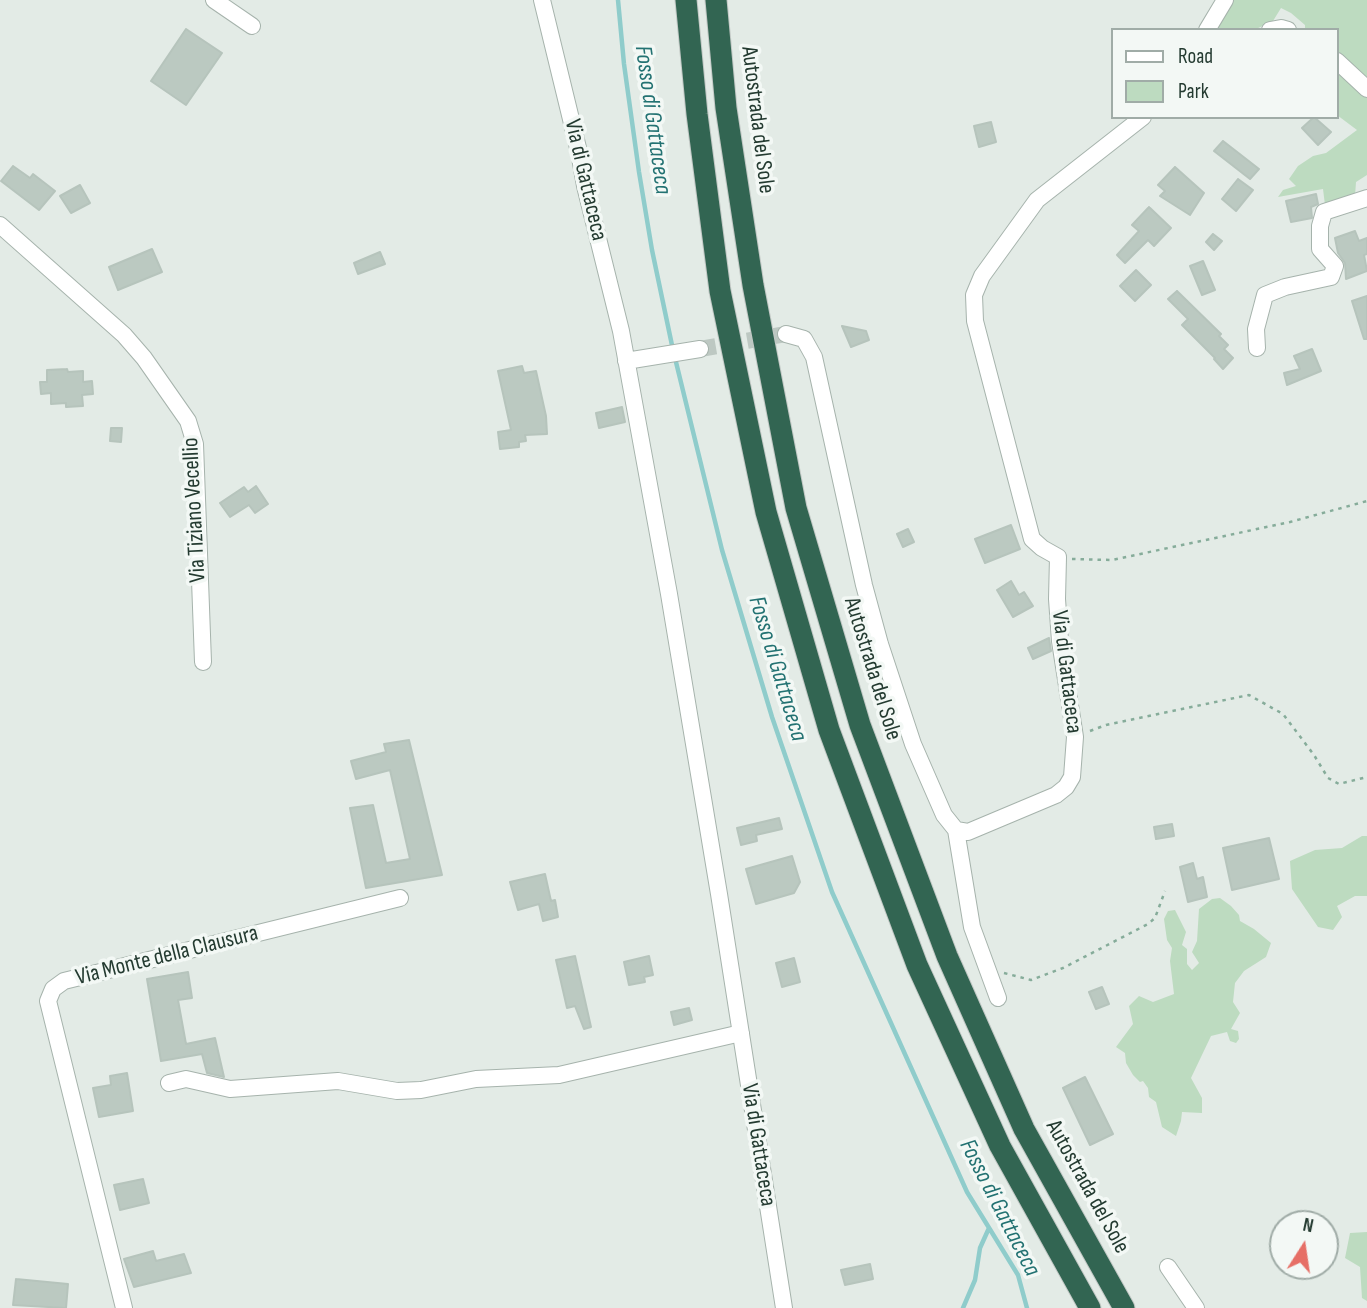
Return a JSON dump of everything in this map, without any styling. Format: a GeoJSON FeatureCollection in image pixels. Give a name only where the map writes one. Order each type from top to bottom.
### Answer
{"type":"FeatureCollection","features":[{"type":"Feature","properties":{"kind":"highway"},"geometry":{"type":"LineString","coordinates":[[686,0],[697,114],[720,291],[766,512],[829,730],[922,977],[1000,1146],[1090,1308]]}},
{"type":"Feature","properties":{"kind":"highway","name":"Autostrada del Sole"},"geometry":{"type":"LineString","coordinates":[[716,0],[726,108],[753,285],[796,508],[860,725],[947,956],[1024,1129],[1124,1308]]}},
{"type":"Feature","properties":{"kind":"street"},"geometry":{"type":"LineString","coordinates":[[214,0],[252,26]]}},
{"type":"Feature","properties":{"kind":"street","name":"Via di Gattaceca"},"geometry":{"type":"LineString","coordinates":[[542,0],[579,152],[584,186],[621,331],[669,594],[784,1308]]}},
{"type":"Feature","properties":{"kind":"street"},"geometry":{"type":"LineString","coordinates":[[1208,28],[1225,0]]}},
{"type":"Feature","properties":{"kind":"street"},"geometry":{"type":"LineString","coordinates":[[1339,63],[1367,89]]}},
{"type":"Feature","properties":{"kind":"street"},"geometry":{"type":"LineString","coordinates":[[1058,557],[1041,548],[1032,539],[975,321],[974,295],[982,276],[1037,200],[1140,119]]}},
{"type":"Feature","properties":{"kind":"street"},"geometry":{"type":"LineString","coordinates":[[1256,348],[1256,329],[1265,295],[1331,277],[1335,266],[1320,249],[1320,226],[1324,212],[1367,198]]}},
{"type":"Feature","properties":{"kind":"street","name":"Via Tiziano Vecellio"},"geometry":{"type":"LineString","coordinates":[[0,225],[124,335],[144,358],[188,421],[195,444],[202,662]]}},
{"type":"Feature","properties":{"kind":"street"},"geometry":{"type":"LineString","coordinates":[[786,334],[804,339],[814,357],[863,585],[913,744],[944,815],[956,830],[972,927],[998,998]]}},
{"type":"Feature","properties":{"kind":"street"},"geometry":{"type":"LineString","coordinates":[[626,361],[700,349]]}},
{"type":"Feature","properties":{"kind":"street","name":"Via di Gattaceca"},"geometry":{"type":"LineString","coordinates":[[956,830],[968,832],[1056,795],[1066,787],[1072,777],[1075,737],[1060,641],[1058,557]]}},
{"type":"Feature","properties":{"kind":"street","name":"Via Monte della Clausura"},"geometry":{"type":"LineString","coordinates":[[124,1308],[47,1001],[53,989],[64,981],[400,898]]}},
{"type":"Feature","properties":{"kind":"street"},"geometry":{"type":"LineString","coordinates":[[169,1083],[186,1079],[230,1089],[338,1080],[397,1091],[421,1090],[476,1079],[559,1075],[741,1033]]}},
{"type":"Feature","properties":{"kind":"street"},"geometry":{"type":"LineString","coordinates":[[1168,1267],[1196,1308]]}},
{"type":"Feature","properties":{"kind":"path"},"geometry":{"type":"LineString","coordinates":[[1058,557],[1083,561],[1112,560],[1290,523],[1367,501]]}},
{"type":"Feature","properties":{"kind":"path"},"geometry":{"type":"LineString","coordinates":[[1075,737],[1105,726],[1250,695],[1283,714],[1328,778],[1339,784],[1367,777]]}},
{"type":"Feature","properties":{"kind":"path"},"geometry":{"type":"LineString","coordinates":[[986,967],[1031,980],[1063,968],[1148,924],[1155,918],[1165,891]]}},
{"type":"Feature","properties":{"kind":"green space"},"geometry":{"type":"Polygon","coordinates":[[[1232,0],[1367,0],[1367,175],[1356,182],[1355,196],[1325,205],[1323,189],[1278,197],[1283,190],[1296,186],[1289,179],[1298,166],[1313,156],[1326,153],[1357,130],[1339,116],[1339,28],[1305,28],[1291,13],[1281,8],[1273,21],[1258,28],[1214,28],[1232,0]]]}},
{"type":"Feature","properties":{"kind":"green space"},"geometry":{"type":"Polygon","coordinates":[[[1362,836],[1367,836],[1367,896],[1355,896],[1337,906],[1342,917],[1333,930],[1318,927],[1292,889],[1290,861],[1315,850],[1342,848],[1362,836]]]}},
{"type":"Feature","properties":{"kind":"green space"},"geometry":{"type":"Polygon","coordinates":[[[1220,898],[1239,915],[1240,921],[1271,943],[1266,957],[1244,971],[1235,983],[1233,1002],[1240,1013],[1231,1029],[1238,1031],[1239,1039],[1236,1043],[1230,1041],[1227,1032],[1211,1036],[1191,1078],[1202,1098],[1202,1113],[1182,1112],[1176,1136],[1162,1127],[1156,1102],[1149,1097],[1148,1088],[1133,1075],[1126,1063],[1125,1053],[1116,1047],[1133,1024],[1129,1006],[1139,996],[1153,1002],[1174,994],[1170,961],[1172,948],[1167,940],[1164,919],[1168,911],[1175,910],[1186,932],[1182,945],[1187,949],[1187,964],[1192,970],[1199,963],[1192,952],[1197,941],[1199,909],[1212,899],[1220,898]]]}},
{"type":"Feature","properties":{"kind":"green space"},"geometry":{"type":"Polygon","coordinates":[[[1367,1232],[1367,1301],[1362,1298],[1360,1267],[1345,1258],[1350,1233],[1367,1232]]]}},
{"type":"Feature","properties":{"kind":"building"},"geometry":{"type":"Polygon","coordinates":[[[186,29],[222,53],[186,105],[151,81],[186,29]]]}},
{"type":"Feature","properties":{"kind":"building"},"geometry":{"type":"Polygon","coordinates":[[[1312,119],[1316,119],[1331,132],[1318,145],[1302,128],[1312,119]]]}},
{"type":"Feature","properties":{"kind":"building"},"geometry":{"type":"Polygon","coordinates":[[[991,122],[996,142],[979,147],[974,126],[991,122]]]}},
{"type":"Feature","properties":{"kind":"building"},"geometry":{"type":"Polygon","coordinates":[[[1223,141],[1259,169],[1250,179],[1214,151],[1223,141]]]}},
{"type":"Feature","properties":{"kind":"building"},"geometry":{"type":"Polygon","coordinates":[[[13,166],[30,178],[33,174],[55,191],[39,210],[1,181],[13,166]]]}},
{"type":"Feature","properties":{"kind":"building"},"geometry":{"type":"Polygon","coordinates":[[[1175,167],[1204,193],[1190,215],[1160,196],[1165,191],[1158,185],[1175,167]]]}},
{"type":"Feature","properties":{"kind":"building"},"geometry":{"type":"Polygon","coordinates":[[[1238,179],[1253,190],[1236,211],[1222,199],[1238,179]]]}},
{"type":"Feature","properties":{"kind":"building"},"geometry":{"type":"Polygon","coordinates":[[[80,185],[90,203],[71,213],[60,196],[80,185]]]}},
{"type":"Feature","properties":{"kind":"building"},"geometry":{"type":"Polygon","coordinates":[[[1316,194],[1318,204],[1311,207],[1312,218],[1291,222],[1286,201],[1316,194]]]}},
{"type":"Feature","properties":{"kind":"building"},"geometry":{"type":"Polygon","coordinates":[[[1149,207],[1171,228],[1154,246],[1148,240],[1125,263],[1117,255],[1139,231],[1132,225],[1149,207]]]}},
{"type":"Feature","properties":{"kind":"building"},"geometry":{"type":"Polygon","coordinates":[[[1355,231],[1359,241],[1367,238],[1367,254],[1364,255],[1367,271],[1346,279],[1345,263],[1338,253],[1335,238],[1355,231]]]}},
{"type":"Feature","properties":{"kind":"building"},"geometry":{"type":"Polygon","coordinates":[[[1213,234],[1222,241],[1214,250],[1206,242],[1213,234]]]}},
{"type":"Feature","properties":{"kind":"building"},"geometry":{"type":"Polygon","coordinates":[[[152,249],[162,272],[118,290],[109,267],[152,249]]]}},
{"type":"Feature","properties":{"kind":"building"},"geometry":{"type":"Polygon","coordinates":[[[380,252],[385,264],[358,274],[354,263],[380,252]]]}},
{"type":"Feature","properties":{"kind":"building"},"geometry":{"type":"Polygon","coordinates":[[[1203,261],[1215,290],[1202,295],[1190,266],[1203,261]]]}},
{"type":"Feature","properties":{"kind":"building"},"geometry":{"type":"Polygon","coordinates":[[[1136,270],[1151,285],[1135,301],[1120,286],[1136,270]]]}},
{"type":"Feature","properties":{"kind":"building"},"geometry":{"type":"Polygon","coordinates":[[[1177,291],[1221,334],[1219,336],[1228,345],[1224,349],[1233,358],[1223,369],[1182,325],[1188,319],[1168,299],[1177,291]]]}},
{"type":"Feature","properties":{"kind":"building"},"geometry":{"type":"Polygon","coordinates":[[[1367,296],[1367,339],[1364,339],[1352,301],[1367,296]]]}},
{"type":"Feature","properties":{"kind":"building"},"geometry":{"type":"Polygon","coordinates":[[[842,326],[866,331],[869,340],[851,347],[842,326]]]}},
{"type":"Feature","properties":{"kind":"building"},"geometry":{"type":"Polygon","coordinates":[[[1312,349],[1321,371],[1287,385],[1284,373],[1300,369],[1294,356],[1312,349]]]}},
{"type":"Feature","properties":{"kind":"building"},"geometry":{"type":"Polygon","coordinates":[[[522,366],[524,373],[536,371],[546,416],[547,434],[525,435],[526,441],[519,442],[519,447],[500,449],[498,432],[511,430],[498,371],[522,366]]]}},
{"type":"Feature","properties":{"kind":"building"},"geometry":{"type":"Polygon","coordinates":[[[67,369],[68,372],[83,371],[83,382],[92,381],[93,394],[82,395],[83,406],[51,404],[51,393],[41,394],[40,382],[47,382],[47,370],[67,369]]]}},
{"type":"Feature","properties":{"kind":"building"},"geometry":{"type":"Polygon","coordinates":[[[622,407],[625,422],[599,428],[596,413],[622,407]]]}},
{"type":"Feature","properties":{"kind":"building"},"geometry":{"type":"Polygon","coordinates":[[[111,428],[122,428],[121,442],[110,441],[111,428]]]}},
{"type":"Feature","properties":{"kind":"building"},"geometry":{"type":"Polygon","coordinates":[[[256,486],[268,504],[255,513],[249,505],[230,517],[220,503],[244,487],[248,492],[256,486]]]}},
{"type":"Feature","properties":{"kind":"building"},"geometry":{"type":"Polygon","coordinates":[[[1011,525],[1020,549],[985,563],[975,539],[1011,525]]]}},
{"type":"Feature","properties":{"kind":"building"},"geometry":{"type":"Polygon","coordinates":[[[908,529],[914,542],[903,547],[897,534],[908,529]]]}},
{"type":"Feature","properties":{"kind":"building"},"geometry":{"type":"Polygon","coordinates":[[[1011,581],[1019,595],[1024,592],[1033,606],[1013,617],[997,590],[1011,581]]]}},
{"type":"Feature","properties":{"kind":"building"},"geometry":{"type":"Polygon","coordinates":[[[1049,638],[1051,651],[1033,659],[1028,648],[1049,638]]]}},
{"type":"Feature","properties":{"kind":"building"},"geometry":{"type":"Polygon","coordinates":[[[409,740],[442,875],[366,888],[350,808],[373,805],[386,863],[410,859],[390,770],[356,779],[351,761],[386,752],[384,744],[409,740]]]}},
{"type":"Feature","properties":{"kind":"building"},"geometry":{"type":"Polygon","coordinates":[[[779,818],[782,829],[756,835],[757,841],[741,845],[737,828],[779,818]]]}},
{"type":"Feature","properties":{"kind":"building"},"geometry":{"type":"Polygon","coordinates":[[[1172,824],[1174,836],[1156,839],[1154,827],[1172,824]]]}},
{"type":"Feature","properties":{"kind":"building"},"geometry":{"type":"Polygon","coordinates":[[[1269,838],[1279,879],[1232,890],[1223,848],[1269,838]]]}},
{"type":"Feature","properties":{"kind":"building"},"geometry":{"type":"Polygon","coordinates":[[[792,856],[800,882],[794,893],[756,904],[746,869],[792,856]]]}},
{"type":"Feature","properties":{"kind":"building"},"geometry":{"type":"Polygon","coordinates":[[[1193,863],[1197,879],[1203,877],[1207,897],[1188,902],[1180,867],[1193,863]]]}},
{"type":"Feature","properties":{"kind":"building"},"geometry":{"type":"Polygon","coordinates":[[[545,874],[558,917],[543,921],[539,904],[518,910],[510,882],[545,874]]]}},
{"type":"Feature","properties":{"kind":"building"},"geometry":{"type":"Polygon","coordinates":[[[575,956],[591,1027],[584,1029],[575,1006],[567,1008],[556,960],[575,956]]]}},
{"type":"Feature","properties":{"kind":"building"},"geometry":{"type":"Polygon","coordinates":[[[649,956],[653,975],[644,977],[645,982],[629,985],[624,962],[649,956]]]}},
{"type":"Feature","properties":{"kind":"building"},"geometry":{"type":"Polygon","coordinates":[[[794,958],[800,982],[782,987],[776,963],[794,958]]]}},
{"type":"Feature","properties":{"kind":"building"},"geometry":{"type":"Polygon","coordinates":[[[188,972],[192,998],[178,1000],[186,1044],[215,1038],[224,1077],[207,1073],[202,1054],[161,1061],[147,979],[188,972]]]}},
{"type":"Feature","properties":{"kind":"building"},"geometry":{"type":"Polygon","coordinates":[[[1102,987],[1109,1004],[1096,1009],[1089,992],[1102,987]]]}},
{"type":"Feature","properties":{"kind":"building"},"geometry":{"type":"Polygon","coordinates":[[[689,1008],[692,1020],[674,1025],[671,1012],[689,1008]]]}},
{"type":"Feature","properties":{"kind":"building"},"geometry":{"type":"Polygon","coordinates":[[[127,1073],[133,1111],[99,1117],[93,1088],[111,1085],[110,1076],[127,1073]]]}},
{"type":"Feature","properties":{"kind":"building"},"geometry":{"type":"Polygon","coordinates":[[[1085,1077],[1113,1134],[1090,1145],[1063,1088],[1085,1077]]]}},
{"type":"Feature","properties":{"kind":"building"},"geometry":{"type":"Polygon","coordinates":[[[143,1179],[149,1203],[120,1210],[114,1185],[143,1179]]]}},
{"type":"Feature","properties":{"kind":"building"},"geometry":{"type":"Polygon","coordinates":[[[153,1251],[156,1261],[184,1254],[191,1273],[134,1287],[124,1259],[153,1251]]]}},
{"type":"Feature","properties":{"kind":"building"},"geometry":{"type":"Polygon","coordinates":[[[870,1264],[873,1279],[845,1285],[841,1270],[870,1264]]]}},
{"type":"Feature","properties":{"kind":"building"},"geometry":{"type":"Polygon","coordinates":[[[16,1279],[68,1284],[66,1308],[13,1305],[16,1279]]]}},
{"type":"Feature","properties":{"kind":"waterway","name":"Fosso di Gattaceca"},"geometry":{"type":"LineString","coordinates":[[618,0],[639,172],[673,350]]}},
{"type":"Feature","properties":{"kind":"waterway","name":"Fosso di Gattaceca"},"geometry":{"type":"LineString","coordinates":[[675,358],[722,550],[772,717],[832,892],[967,1192],[1018,1275],[1027,1308]]}},
{"type":"Feature","properties":{"kind":"waterway"},"geometry":{"type":"LineString","coordinates":[[963,1308],[975,1280],[980,1248],[989,1228]]}},
{"type":"Feature","properties":{"kind":"tunnel"},"geometry":{"type":"LineString","coordinates":[[700,349],[786,334]]}}]}
